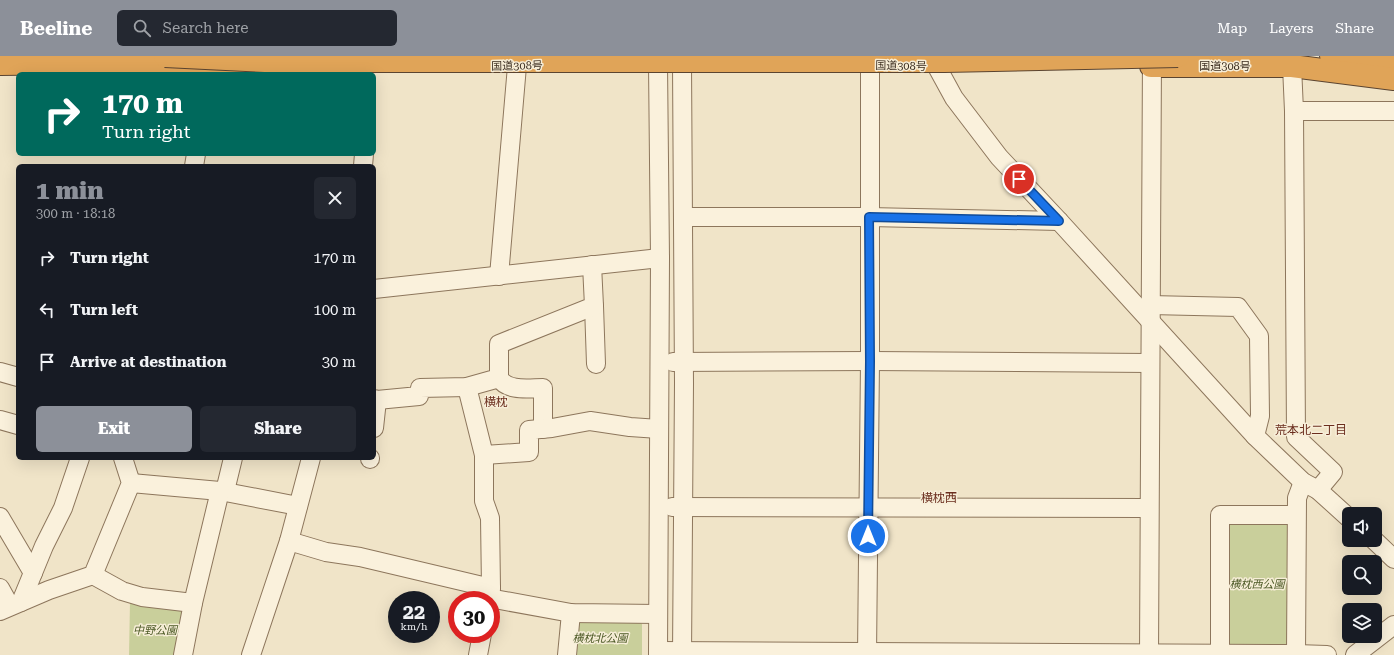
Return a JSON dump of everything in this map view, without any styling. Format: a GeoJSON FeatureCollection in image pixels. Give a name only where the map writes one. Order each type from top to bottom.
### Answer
{"type":"FeatureCollection","features":[{"type":"Feature","properties":{"kind":"highway"},"geometry":{"type":"LineString","coordinates":[[81,63],[143,56]]}},
{"type":"Feature","properties":{"kind":"highway"},"geometry":{"type":"LineString","coordinates":[[164,56],[265,61],[953,61],[1178,56]]}},
{"type":"Feature","properties":{"kind":"highway"},"geometry":{"type":"LineString","coordinates":[[778,56],[838,60]]}},
{"type":"Feature","properties":{"kind":"highway"},"geometry":{"type":"LineString","coordinates":[[1330,56],[1394,59]]}},
{"type":"Feature","properties":{"kind":"highway","name":"国道308号"},"geometry":{"type":"LineString","coordinates":[[0,64],[81,63],[212,72],[372,66],[517,66],[659,60],[870,66],[934,61],[1152,61],[1292,66],[1394,79]]}},
{"type":"Feature","properties":{"kind":"street"},"geometry":{"type":"LineString","coordinates":[[659,60],[660,428],[658,653],[1220,653],[1327,655]]}},
{"type":"Feature","properties":{"kind":"street"},"geometry":{"type":"LineString","coordinates":[[682,60],[684,362],[682,653]]}},
{"type":"Feature","properties":{"kind":"street"},"geometry":{"type":"LineString","coordinates":[[934,61],[954,98],[998,158],[1150,313],[1255,436],[1342,512]]}},
{"type":"Feature","properties":{"kind":"street"},"geometry":{"type":"LineString","coordinates":[[1149,654],[1152,61]]}},
{"type":"Feature","properties":{"kind":"street"},"geometry":{"type":"LineString","coordinates":[[499,276],[517,66]]}},
{"type":"Feature","properties":{"kind":"street"},"geometry":{"type":"LineString","coordinates":[[867,653],[870,361],[870,66]]}},
{"type":"Feature","properties":{"kind":"street"},"geometry":{"type":"LineString","coordinates":[[1292,66],[1294,112],[1296,438],[1333,472],[1296,498],[1296,654]]}},
{"type":"Feature","properties":{"kind":"street"},"geometry":{"type":"LineString","coordinates":[[1294,112],[1394,112]]}},
{"type":"Feature","properties":{"kind":"street"},"geometry":{"type":"LineString","coordinates":[[683,217],[869,217],[1059,221]]}},
{"type":"Feature","properties":{"kind":"street"},"geometry":{"type":"LineString","coordinates":[[376,289],[660,258]]}},
{"type":"Feature","properties":{"kind":"street"},"geometry":{"type":"LineString","coordinates":[[592,265],[596,364]]}},
{"type":"Feature","properties":{"kind":"street"},"geometry":{"type":"LineString","coordinates":[[543,429],[543,388],[516,388],[502,383],[498,378],[499,344],[594,306]]}},
{"type":"Feature","properties":{"kind":"street"},"geometry":{"type":"LineString","coordinates":[[1150,313],[1238,307],[1259,336],[1260,416],[1255,436]]}},
{"type":"Feature","properties":{"kind":"street"},"geometry":{"type":"LineString","coordinates":[[660,362],[870,361],[1150,363]]}},
{"type":"Feature","properties":{"kind":"street"},"geometry":{"type":"LineString","coordinates":[[0,372],[16,376]]}},
{"type":"Feature","properties":{"kind":"street"},"geometry":{"type":"LineString","coordinates":[[376,400],[419,396],[420,388],[467,387],[498,378]]}},
{"type":"Feature","properties":{"kind":"street"},"geometry":{"type":"LineString","coordinates":[[467,387],[484,454],[484,501],[490,518],[490,591]]}},
{"type":"Feature","properties":{"kind":"street"},"geometry":{"type":"LineString","coordinates":[[0,420],[16,424]]}},
{"type":"Feature","properties":{"kind":"street"},"geometry":{"type":"LineString","coordinates":[[484,454],[530,452],[529,430],[590,421],[630,427],[660,428]]}},
{"type":"Feature","properties":{"kind":"street"},"geometry":{"type":"LineString","coordinates":[[10,606],[33,573],[44,546],[64,508],[79,460]]}},
{"type":"Feature","properties":{"kind":"street"},"geometry":{"type":"LineString","coordinates":[[92,575],[130,483],[124,460]]}},
{"type":"Feature","properties":{"kind":"street"},"geometry":{"type":"LineString","coordinates":[[182,655],[193,603],[222,491],[232,460]]}},
{"type":"Feature","properties":{"kind":"street"},"geometry":{"type":"LineString","coordinates":[[251,655],[289,541],[310,460]]}},
{"type":"Feature","properties":{"kind":"street"},"geometry":{"type":"LineString","coordinates":[[130,483],[222,491],[298,506]]}},
{"type":"Feature","properties":{"kind":"street"},"geometry":{"type":"LineString","coordinates":[[659,507],[1149,508]]}},
{"type":"Feature","properties":{"kind":"street"},"geometry":{"type":"LineString","coordinates":[[1220,653],[1220,515],[1296,515]]}},
{"type":"Feature","properties":{"kind":"street"},"geometry":{"type":"LineString","coordinates":[[0,517],[33,573]]}},
{"type":"Feature","properties":{"kind":"street"},"geometry":{"type":"LineString","coordinates":[[289,541],[326,552],[360,557],[476,591]]}},
{"type":"Feature","properties":{"kind":"street"},"geometry":{"type":"LineString","coordinates":[[1381,547],[1394,559]]}},
{"type":"Feature","properties":{"kind":"street"},"geometry":{"type":"LineString","coordinates":[[10,606],[92,575],[122,591],[142,597],[193,603]]}},
{"type":"Feature","properties":{"kind":"street"},"geometry":{"type":"LineString","coordinates":[[0,588],[10,606]]}},
{"type":"Feature","properties":{"kind":"street"},"geometry":{"type":"LineString","coordinates":[[500,597],[571,613],[658,614]]}},
{"type":"Feature","properties":{"kind":"street"},"geometry":{"type":"LineString","coordinates":[[567,655],[571,613]]}},
{"type":"Feature","properties":{"kind":"street"},"geometry":{"type":"LineString","coordinates":[[1355,655],[1394,625]]}},
{"type":"Feature","properties":{"kind":"street"},"geometry":{"type":"LineString","coordinates":[[478,655],[480,643]]}},
{"type":"Feature","properties":{"kind":"green space","name":"横枕西公園"},"geometry":{"type":"Polygon","coordinates":[[[1233,518],[1282,518],[1290,527],[1290,641],[1283,648],[1230,648],[1223,640],[1224,526],[1233,518]]]}},
{"type":"Feature","properties":{"kind":"green space","name":"中野公園"},"geometry":{"type":"Polygon","coordinates":[[[130,602],[178,606],[187,614],[179,655],[129,655],[130,602]]]}},
{"type":"Feature","properties":{"kind":"green space","name":"横枕北公園"},"geometry":{"type":"Polygon","coordinates":[[[579,619],[638,621],[642,624],[642,655],[570,655],[579,619]]]}},
{"type":"Feature","properties":{"kind":"district","name":"横枕"},"geometry":{"type":"Point","coordinates":[496,402]}},
{"type":"Feature","properties":{"kind":"district","name":"荒本北二丁目"},"geometry":{"type":"Point","coordinates":[1311,430]}},
{"type":"Feature","properties":{"kind":"district","name":"横枕西"},"geometry":{"type":"Point","coordinates":[939,498]}},
{"type":"Feature","properties":{"kind":"route"},"geometry":{"type":"LineString","coordinates":[[868,536],[870,361],[869,217],[1059,221],[1019,179]]}}]}
